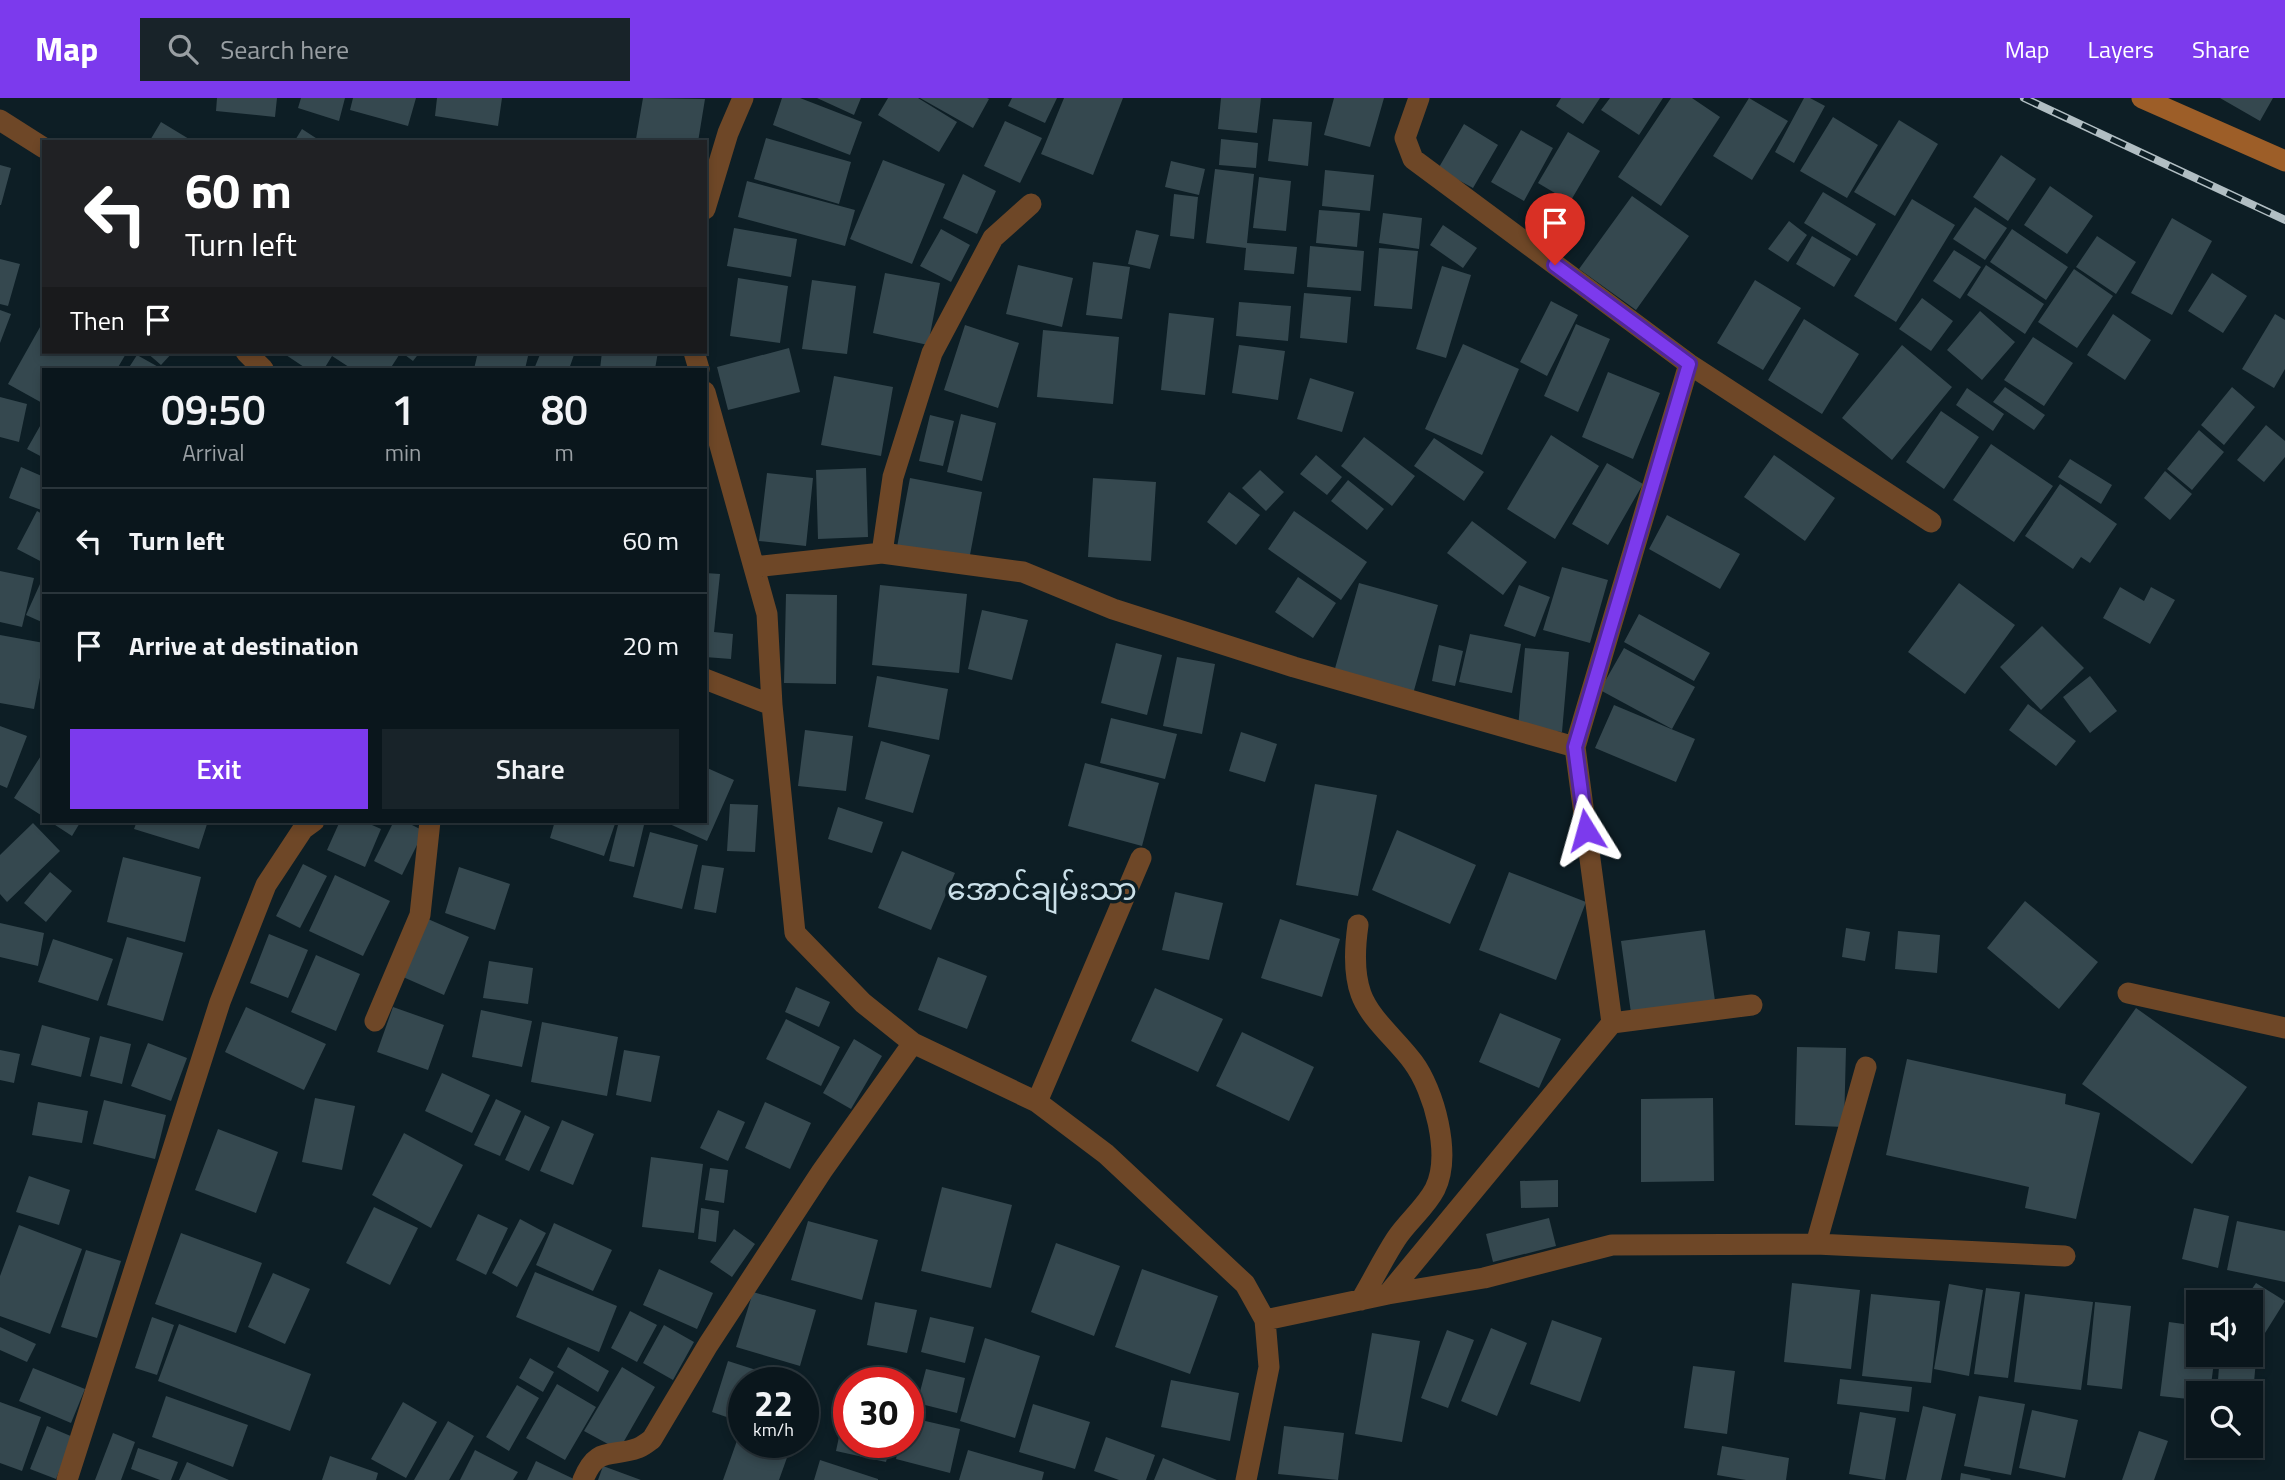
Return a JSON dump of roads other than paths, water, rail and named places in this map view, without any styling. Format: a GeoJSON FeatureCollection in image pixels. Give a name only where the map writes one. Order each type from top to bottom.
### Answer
{"type":"FeatureCollection","features":[{"type":"Feature","properties":{"kind":"street"},"geometry":{"type":"LineString","coordinates":[[707,202],[728,133],[743,98]]}},
{"type":"Feature","properties":{"kind":"street"},"geometry":{"type":"LineString","coordinates":[[1419,98],[1405,138],[1413,159],[1689,364],[1931,523]]}},
{"type":"Feature","properties":{"kind":"street"},"geometry":{"type":"LineString","coordinates":[[2142,98],[2285,161]]}},
{"type":"Feature","properties":{"kind":"street"},"geometry":{"type":"LineString","coordinates":[[0,120],[42,147]]}},
{"type":"Feature","properties":{"kind":"street"},"geometry":{"type":"LineString","coordinates":[[882,553],[893,477],[932,353],[993,238],[1031,204]]}},
{"type":"Feature","properties":{"kind":"street"},"geometry":{"type":"LineString","coordinates":[[248,354],[262,368]]}},
{"type":"Feature","properties":{"kind":"street"},"geometry":{"type":"LineString","coordinates":[[1612,1023],[1575,747],[1689,364]]}},
{"type":"Feature","properties":{"kind":"street"},"geometry":{"type":"LineString","coordinates":[[707,399],[767,614],[772,705],[795,933],[863,1003],[913,1043],[1037,1102],[1105,1154],[1245,1284],[1265,1320],[1269,1367],[1246,1480]]}},
{"type":"Feature","properties":{"kind":"street"},"geometry":{"type":"LineString","coordinates":[[754,567],[882,553],[1023,572],[1113,609],[1294,667],[1575,747]]}},
{"type":"Feature","properties":{"kind":"street"},"geometry":{"type":"LineString","coordinates":[[707,680],[772,705]]}},
{"type":"Feature","properties":{"kind":"street"},"geometry":{"type":"LineString","coordinates":[[67,1480],[220,1002],[266,885],[303,829],[311,823]]}},
{"type":"Feature","properties":{"kind":"street"},"geometry":{"type":"LineString","coordinates":[[375,1021],[420,915],[430,823]]}},
{"type":"Feature","properties":{"kind":"street"},"geometry":{"type":"LineString","coordinates":[[1037,1102],[1141,859]]}},
{"type":"Feature","properties":{"kind":"street"},"geometry":{"type":"LineString","coordinates":[[1358,925],[1354,950],[1361,994],[1427,1086],[1440,1128],[1442,1156],[1436,1188],[1396,1239],[1361,1300]]}},
{"type":"Feature","properties":{"kind":"street"},"geometry":{"type":"LineString","coordinates":[[2128,993],[2285,1028]]}},
{"type":"Feature","properties":{"kind":"street"},"geometry":{"type":"LineString","coordinates":[[1388,1294],[1612,1023],[1752,1005]]}},
{"type":"Feature","properties":{"kind":"street"},"geometry":{"type":"LineString","coordinates":[[583,1480],[596,1459],[611,1451],[638,1448],[652,1439],[708,1345],[807,1194],[913,1043]]}},
{"type":"Feature","properties":{"kind":"street"},"geometry":{"type":"LineString","coordinates":[[1816,1244],[1866,1067]]}},
{"type":"Feature","properties":{"kind":"street"},"geometry":{"type":"LineString","coordinates":[[1265,1320],[1388,1294],[1484,1278],[1612,1245],[1816,1244],[2065,1256]]}},
{"type":"Feature","properties":{"kind":"railway"},"geometry":{"type":"LineString","coordinates":[[2024,98],[2285,220]]}},
{"type":"Feature","properties":{"kind":"district","name":"အောင်ချမ်းသာ"},"geometry":{"type":"Point","coordinates":[1042,889]}}]}
